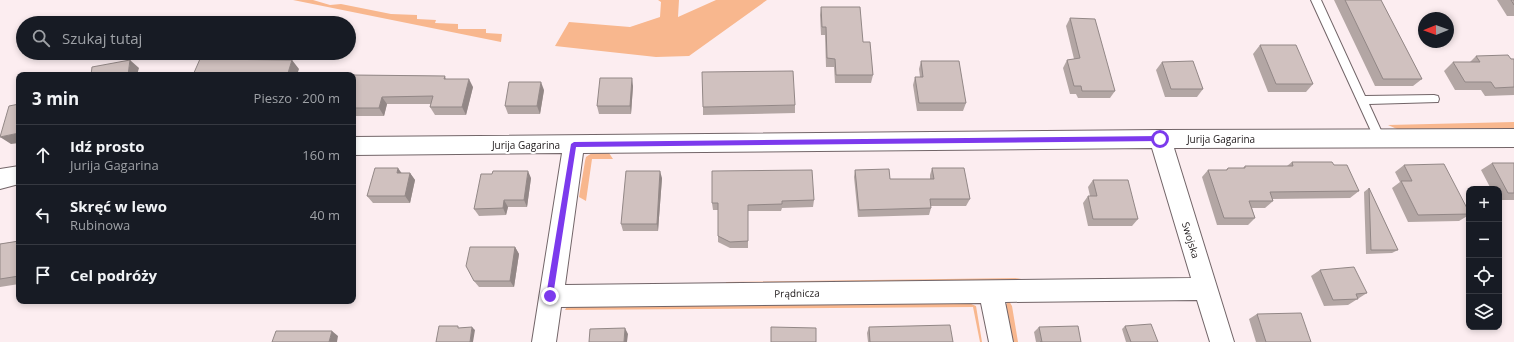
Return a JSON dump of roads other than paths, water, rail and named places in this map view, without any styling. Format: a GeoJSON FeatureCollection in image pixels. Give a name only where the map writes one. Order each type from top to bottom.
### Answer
{"type":"FeatureCollection","features":[{"type":"Feature","properties":{"kind":"street","name":"Jurija Gagarina"},"geometry":{"type":"LineString","coordinates":[[356,146],[1160,139],[1514,138]]}},
{"type":"Feature","properties":{"kind":"street","name":"Swojska"},"geometry":{"type":"LineString","coordinates":[[1160,139],[1222,342]]}},
{"type":"Feature","properties":{"kind":"street"},"geometry":{"type":"LineString","coordinates":[[544,342],[574,144]]}},
{"type":"Feature","properties":{"kind":"street"},"geometry":{"type":"LineString","coordinates":[[0,179],[16,176]]}},
{"type":"Feature","properties":{"kind":"street","name":"Prądnicza"},"geometry":{"type":"LineString","coordinates":[[550,296],[1206,288]]}},
{"type":"Feature","properties":{"kind":"street"},"geometry":{"type":"LineString","coordinates":[[991,291],[1001,342]]}},
{"type":"Feature","properties":{"kind":"lane"},"geometry":{"type":"LineString","coordinates":[[1316,0],[1380,138]]}},
{"type":"Feature","properties":{"kind":"lane"},"geometry":{"type":"LineString","coordinates":[[1362,100],[1434,99]]}}]}
